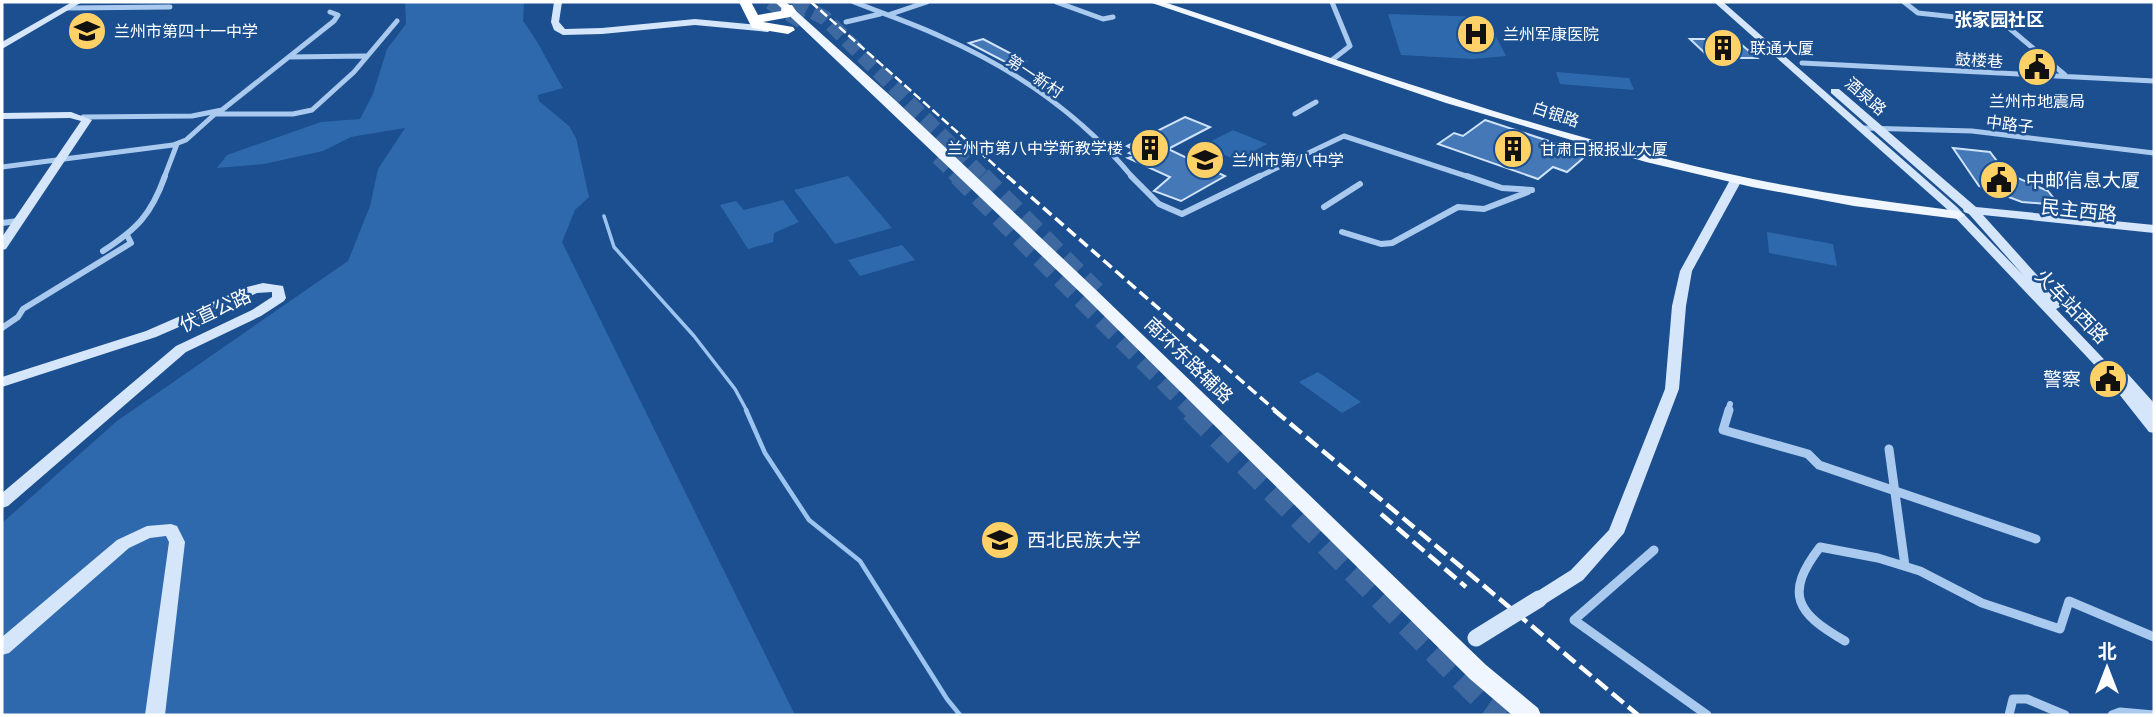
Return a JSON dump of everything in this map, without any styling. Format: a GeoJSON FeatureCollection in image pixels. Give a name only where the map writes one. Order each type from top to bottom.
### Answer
{"type":"FeatureCollection","features":[{"type":"Feature","properties":{"kind":"highway"},"geometry":{"type":"LineString","coordinates":[[744,2],[757,25],[788,30]]}},
{"type":"Feature","properties":{"kind":"highway"},"geometry":{"type":"LineString","coordinates":[[754,17],[777,17],[789,12],[784,5]]}},
{"type":"Feature","properties":{"kind":"main road"},"geometry":{"type":"LineString","coordinates":[[2,46],[78,2]]}},
{"type":"Feature","properties":{"kind":"main road"},"geometry":{"type":"LineString","coordinates":[[558,2],[555,22],[557,28],[563,32],[602,32],[695,22],[788,30],[819,37]]}},
{"type":"Feature","properties":{"kind":"main road","name":"白银路"},"geometry":{"type":"LineString","coordinates":[[1154,2],[1601,141],[1738,173],[1955,212]]}},
{"type":"Feature","properties":{"kind":"main road","name":"白银路"},"geometry":{"type":"LineString","coordinates":[[1168,2],[1598,146],[1803,194],[1955,212]]}},
{"type":"Feature","properties":{"kind":"main road","name":"酒泉路"},"geometry":{"type":"LineString","coordinates":[[1718,2],[1955,212]]}},
{"type":"Feature","properties":{"kind":"main road","name":"酒泉路"},"geometry":{"type":"LineString","coordinates":[[1730,2],[1975,214]]}},
{"type":"Feature","properties":{"kind":"main road","name":"南环东路辅路"},"geometry":{"type":"LineString","coordinates":[[784,5],[1089,292],[1478,673],[1529,715]]}},
{"type":"Feature","properties":{"kind":"main road"},"geometry":{"type":"LineString","coordinates":[[2,117],[83,117],[87,120],[2,246]]}},
{"type":"Feature","properties":{"kind":"main road"},"geometry":{"type":"LineString","coordinates":[[1456,650],[1577,575],[1616,533],[1672,389],[1679,306],[1686,271],[1736,180]]}},
{"type":"Feature","properties":{"kind":"main road","name":"民主西路"},"geometry":{"type":"LineString","coordinates":[[1955,212],[2154,229]]}},
{"type":"Feature","properties":{"kind":"main road","name":"火车站西路"},"geometry":{"type":"LineString","coordinates":[[1955,212],[2109,372],[2154,428]]}},
{"type":"Feature","properties":{"kind":"main road","name":"民主西路"},"geometry":{"type":"LineString","coordinates":[[1975,214],[2154,236]]}},
{"type":"Feature","properties":{"kind":"main road","name":"火车站西路"},"geometry":{"type":"LineString","coordinates":[[1975,214],[2154,412]]}},
{"type":"Feature","properties":{"kind":"main road","name":"伏直公路"},"geometry":{"type":"LineString","coordinates":[[2,382],[151,334],[252,290],[263,287],[278,289],[279,298],[267,309],[180,349],[2,502]]}},
{"type":"Feature","properties":{"kind":"main road"},"geometry":{"type":"LineString","coordinates":[[2,648],[123,544],[147,532],[171,530],[177,542],[176,554],[155,715]]}},
{"type":"Feature","properties":{"kind":"street","name":"第一新村"},"geometry":{"type":"LineString","coordinates":[[854,2],[966,48],[1034,86],[1110,151],[1155,203],[1181,214],[1344,136],[1502,188],[1532,190],[1484,209],[1458,207],[1392,243],[1381,244],[1342,232]]}},
{"type":"Feature","properties":{"kind":"street"},"geometry":{"type":"LineString","coordinates":[[846,22],[884,15],[927,2]]}},
{"type":"Feature","properties":{"kind":"street"},"geometry":{"type":"LineString","coordinates":[[1056,2],[1103,19],[1113,17]]}},
{"type":"Feature","properties":{"kind":"street"},"geometry":{"type":"LineString","coordinates":[[1332,2],[1350,47],[1335,59]]}},
{"type":"Feature","properties":{"kind":"street"},"geometry":{"type":"LineString","coordinates":[[1904,2],[1918,13],[2002,22],[2066,76]]}},
{"type":"Feature","properties":{"kind":"street"},"geometry":{"type":"LineString","coordinates":[[68,8],[170,7]]}},
{"type":"Feature","properties":{"kind":"street"},"geometry":{"type":"LineString","coordinates":[[2,167],[177,144],[334,21],[338,15],[330,12]]}},
{"type":"Feature","properties":{"kind":"street"},"geometry":{"type":"LineString","coordinates":[[83,117],[293,114],[312,110],[354,72],[397,22]]}},
{"type":"Feature","properties":{"kind":"street"},"geometry":{"type":"LineString","coordinates":[[289,57],[366,56]]}},
{"type":"Feature","properties":{"kind":"street","name":"鼓楼巷"},"geometry":{"type":"LineString","coordinates":[[1802,63],[2154,81]]}},
{"type":"Feature","properties":{"kind":"street"},"geometry":{"type":"LineString","coordinates":[[1295,114],[1316,102]]}},
{"type":"Feature","properties":{"kind":"street","name":"中路子"},"geometry":{"type":"LineString","coordinates":[[1863,128],[1950,129],[2154,153]]}},
{"type":"Feature","properties":{"kind":"street"},"geometry":{"type":"LineString","coordinates":[[103,251],[127,235],[155,204],[177,144]]}},
{"type":"Feature","properties":{"kind":"street"},"geometry":{"type":"LineString","coordinates":[[1324,207],[1360,184]]}},
{"type":"Feature","properties":{"kind":"street"},"geometry":{"type":"LineString","coordinates":[[2,223],[18,221]]}},
{"type":"Feature","properties":{"kind":"street"},"geometry":{"type":"LineString","coordinates":[[2,328],[18,317],[23,309],[131,243],[127,235]]}},
{"type":"Feature","properties":{"kind":"street"},"geometry":{"type":"LineString","coordinates":[[1730,404],[1723,430],[1808,454],[1819,465],[2036,539]]}},
{"type":"Feature","properties":{"kind":"street"},"geometry":{"type":"LineString","coordinates":[[2136,407],[2154,412]]}},
{"type":"Feature","properties":{"kind":"street"},"geometry":{"type":"LineString","coordinates":[[1889,449],[1905,566]]}},
{"type":"Feature","properties":{"kind":"street"},"geometry":{"type":"LineString","coordinates":[[1845,641],[1821,628],[1808,614],[1799,593],[1801,574],[1820,547],[1920,571],[1982,603],[2060,629],[2069,601],[2154,637]]}},
{"type":"Feature","properties":{"kind":"street"},"geometry":{"type":"LineString","coordinates":[[1654,550],[1574,620],[1707,715]]}},
{"type":"Feature","properties":{"kind":"street"},"geometry":{"type":"LineString","coordinates":[[2009,715],[2013,699],[2027,699],[2065,715]]}},
{"type":"Feature","properties":{"kind":"street"},"geometry":{"type":"LineString","coordinates":[[2112,715],[2120,712],[2154,715]]}},
{"type":"Feature","properties":{"kind":"shaded area"},"geometry":{"type":"Polygon","coordinates":[[[405,2],[524,2],[523,21],[563,88],[538,95],[539,101],[569,126],[576,138],[589,197],[575,210],[562,242],[795,715],[2,715],[2,523],[117,421],[348,261],[370,206],[378,169],[405,128],[351,137],[323,151],[264,164],[217,168],[227,155],[321,122],[360,119],[373,94],[387,49],[406,24],[405,2]]]}},
{"type":"Feature","properties":{"kind":"shaded area"},"geometry":{"type":"Polygon","coordinates":[[[1388,14],[1486,17],[1506,56],[1473,59],[1401,55],[1388,14]]]}},
{"type":"Feature","properties":{"kind":"shaded area"},"geometry":{"type":"Polygon","coordinates":[[[1556,72],[1629,78],[1634,90],[1560,84],[1556,72]]]}},
{"type":"Feature","properties":{"kind":"shaded area"},"geometry":{"type":"Polygon","coordinates":[[[1233,130],[1267,144],[1237,160],[1202,146],[1233,130]]]}},
{"type":"Feature","properties":{"kind":"shaded area"},"geometry":{"type":"Polygon","coordinates":[[[848,176],[892,228],[835,244],[794,190],[848,176]]]}},
{"type":"Feature","properties":{"kind":"shaded area"},"geometry":{"type":"Polygon","coordinates":[[[783,200],[799,222],[774,233],[773,242],[748,249],[720,205],[736,201],[744,210],[783,200]]]}},
{"type":"Feature","properties":{"kind":"shaded area"},"geometry":{"type":"Polygon","coordinates":[[[1767,232],[1833,244],[1837,266],[1769,253],[1767,232]]]}},
{"type":"Feature","properties":{"kind":"shaded area"},"geometry":{"type":"Polygon","coordinates":[[[902,245],[915,260],[860,276],[848,260],[902,245]]]}},
{"type":"Feature","properties":{"kind":"shaded area"},"geometry":{"type":"Polygon","coordinates":[[[1318,372],[1361,402],[1342,413],[1299,382],[1318,372]]]}},
{"type":"Feature","properties":{"kind":"building"},"geometry":{"type":"Polygon","coordinates":[[[983,39],[1025,61],[1011,65],[969,43],[983,39]]]}},
{"type":"Feature","properties":{"kind":"building","name":"联通大厦"},"geometry":{"type":"Polygon","coordinates":[[[1690,39],[1735,39],[1757,58],[1710,58],[1690,39]]]}},
{"type":"Feature","properties":{"kind":"building","name":"兰州市第八中学新教学楼"},"geometry":{"type":"Polygon","coordinates":[[[1185,117],[1210,127],[1168,149],[1225,176],[1181,201],[1154,191],[1170,177],[1128,158],[1136,156],[1129,153],[1134,150],[1127,146],[1185,117]]]}},
{"type":"Feature","properties":{"kind":"building","name":"甘肃日报报业大厦"},"geometry":{"type":"Polygon","coordinates":[[[1485,120],[1588,154],[1567,172],[1553,167],[1538,179],[1438,144],[1454,133],[1463,136],[1485,120]]]}},
{"type":"Feature","properties":{"kind":"building","name":"中邮信息大厦"},"geometry":{"type":"Polygon","coordinates":[[[1953,148],[1990,152],[2006,173],[2048,191],[2056,201],[2048,204],[2022,202],[1979,186],[1953,148]]]}},
{"type":"Feature","properties":{"kind":"waterway"},"geometry":{"type":"LineString","coordinates":[[604,216],[614,247],[694,336],[735,389],[747,411]]}},
{"type":"Feature","properties":{"kind":"waterway"},"geometry":{"type":"LineString","coordinates":[[746,410],[765,453],[809,520],[860,561],[947,699],[960,715]]}},
{"type":"Feature","properties":{"kind":"tunnel"},"geometry":{"type":"LineString","coordinates":[[770,2],[804,23]]}},
{"type":"Feature","properties":{"kind":"tunnel"},"geometry":{"type":"LineString","coordinates":[[794,2],[825,18],[984,178]]}},
{"type":"Feature","properties":{"kind":"tunnel"},"geometry":{"type":"LineString","coordinates":[[938,157],[959,178]]}},
{"type":"Feature","properties":{"kind":"tunnel"},"geometry":{"type":"LineString","coordinates":[[958,176],[1194,411]]}},
{"type":"Feature","properties":{"kind":"tunnel"},"geometry":{"type":"LineString","coordinates":[[982,176],[1096,291]]}},
{"type":"Feature","properties":{"kind":"tunnel"},"geometry":{"type":"LineString","coordinates":[[1192,410],[1486,702],[1505,715]]}},
{"type":"Feature","properties":{"kind":"railway"},"geometry":{"type":"LineString","coordinates":[[811,2],[1009,178]]}},
{"type":"Feature","properties":{"kind":"railway"},"geometry":{"type":"LineString","coordinates":[[1007,176],[1276,411]]}},
{"type":"Feature","properties":{"kind":"railway"},"geometry":{"type":"LineString","coordinates":[[1274,410],[1638,715]]}},
{"type":"Feature","properties":{"kind":"railway"},"geometry":{"type":"LineString","coordinates":[[1381,514],[1466,587]]}},
{"type":"Feature","properties":{"kind":"place","name":"兰州市第四十一中学"},"geometry":{"type":"Point","coordinates":[87,31]}},
{"type":"Feature","properties":{"kind":"place","name":"兰州军康医院"},"geometry":{"type":"Point","coordinates":[1476,34]}},
{"type":"Feature","properties":{"kind":"place","name":"联通大厦"},"geometry":{"type":"Point","coordinates":[1723,48]}},
{"type":"Feature","properties":{"kind":"place","name":"兰州市地震局"},"geometry":{"type":"Point","coordinates":[2037,67]}},
{"type":"Feature","properties":{"kind":"place","name":"兰州市第八中学新教学楼"},"geometry":{"type":"Point","coordinates":[1150,148]}},
{"type":"Feature","properties":{"kind":"place","name":"甘肃日报报业大厦"},"geometry":{"type":"Point","coordinates":[1513,149]}},
{"type":"Feature","properties":{"kind":"place","name":"兰州市第八中学"},"geometry":{"type":"Point","coordinates":[1205,160]}},
{"type":"Feature","properties":{"kind":"place","name":"中邮信息大厦"},"geometry":{"type":"Point","coordinates":[1999,180]}},
{"type":"Feature","properties":{"kind":"place","name":"警察"},"geometry":{"type":"Point","coordinates":[2108,379]}},
{"type":"Feature","properties":{"kind":"place","name":"西北民族大学"},"geometry":{"type":"Point","coordinates":[1000,540]}},
{"type":"Feature","properties":{"kind":"district","name":"张家园社区"},"geometry":{"type":"Point","coordinates":[1999,20]}}]}
